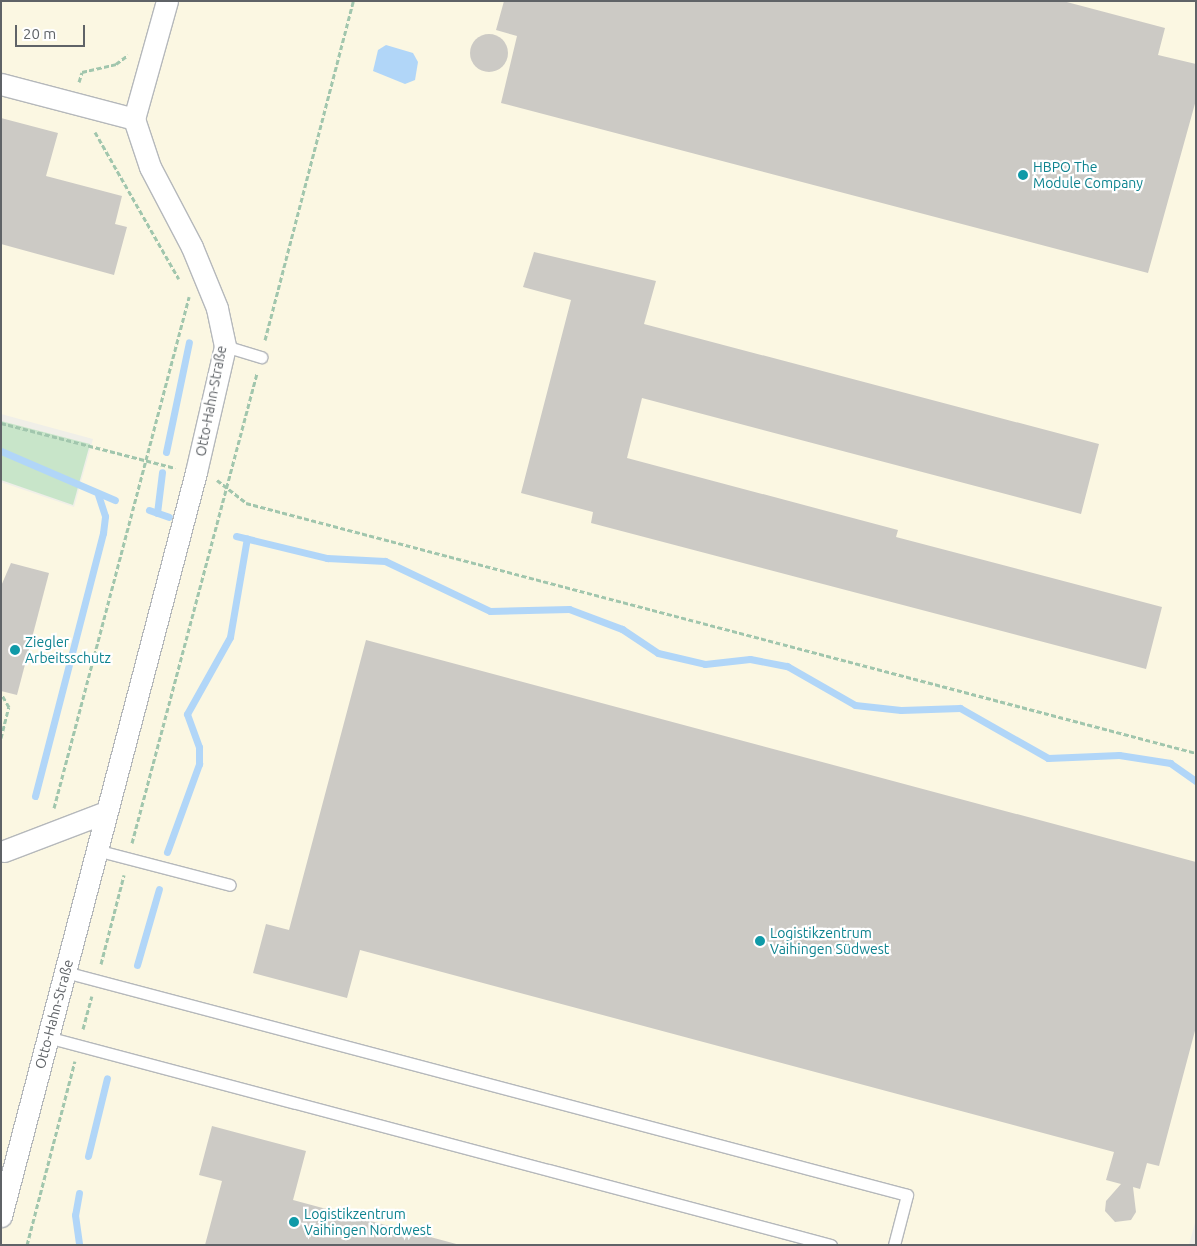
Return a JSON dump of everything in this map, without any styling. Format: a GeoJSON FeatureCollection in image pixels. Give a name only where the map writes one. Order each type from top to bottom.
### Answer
{"type":"FeatureCollection","features":[{"type":"Feature","properties":{"kind":"street"},"geometry":{"type":"LineString","coordinates":[[1,84],[134,119],[167,1]]}},
{"type":"Feature","properties":{"kind":"street","name":"Otto-Hahn-Straße"},"geometry":{"type":"LineString","coordinates":[[1,1216],[196,472],[224,346],[217,308],[196,255],[150,167],[134,119]]}},
{"type":"Feature","properties":{"kind":"street"},"geometry":{"type":"LineString","coordinates":[[2,855],[106,812]]}},
{"type":"Feature","properties":{"kind":"lane"},"geometry":{"type":"LineString","coordinates":[[224,346],[261,357]]}},
{"type":"Feature","properties":{"kind":"lane"},"geometry":{"type":"LineString","coordinates":[[96,850],[230,886]]}},
{"type":"Feature","properties":{"kind":"lane"},"geometry":{"type":"LineString","coordinates":[[65,972],[907,1195],[894,1245]]}},
{"type":"Feature","properties":{"kind":"lane"},"geometry":{"type":"LineString","coordinates":[[47,1037],[831,1245]]}},
{"type":"Feature","properties":{"kind":"path"},"geometry":{"type":"LineString","coordinates":[[27,1245],[354,1]]}},
{"type":"Feature","properties":{"kind":"path"},"geometry":{"type":"LineString","coordinates":[[73,103],[82,72],[116,64],[130,48]]}},
{"type":"Feature","properties":{"kind":"path"},"geometry":{"type":"LineString","coordinates":[[54,832],[54,803],[143,461],[189,298],[93,129]]}},
{"type":"Feature","properties":{"kind":"path"},"geometry":{"type":"LineString","coordinates":[[1,423],[143,461],[196,472],[226,488],[246,503],[1196,753]]}},
{"type":"Feature","properties":{"kind":"path"},"geometry":{"type":"LineString","coordinates":[[1,738],[9,707],[2,695]]}},
{"type":"Feature","properties":{"kind":"shaded area"},"geometry":{"type":"Polygon","coordinates":[[[1,1],[1196,1],[1196,1219],[1189,1245],[1,1245],[1,482],[74,507],[93,439],[1,414],[1,1]]]}},
{"type":"Feature","properties":{"kind":"green space"},"geometry":{"type":"Polygon","coordinates":[[[1,421],[90,444],[73,505],[1,480],[1,421]]]}},
{"type":"Feature","properties":{"kind":"water"},"geometry":{"type":"Polygon","coordinates":[[[386,45],[413,53],[418,62],[415,80],[405,84],[373,71],[378,50],[386,45]]]}},
{"type":"Feature","properties":{"kind":"building","name":"HBPO The Module Company"},"geometry":{"type":"Polygon","coordinates":[[[504,1],[1063,1],[1165,28],[1158,55],[1196,64],[1196,100],[1148,273],[501,103],[517,36],[496,30],[504,1]]]}},
{"type":"Feature","properties":{"kind":"building"},"geometry":{"type":"Polygon","coordinates":[[[489,34],[502,40],[508,53],[502,66],[489,72],[476,66],[470,53],[476,40],[489,34]]]}},
{"type":"Feature","properties":{"kind":"building"},"geometry":{"type":"Polygon","coordinates":[[[1,118],[58,133],[46,176],[122,196],[115,224],[127,227],[114,275],[1,244],[1,118]]]}},
{"type":"Feature","properties":{"kind":"building"},"geometry":{"type":"Polygon","coordinates":[[[534,252],[656,281],[644,324],[1099,444],[1081,514],[642,398],[627,458],[898,530],[896,537],[1162,607],[1146,669],[591,523],[593,512],[521,493],[571,300],[523,287],[534,252]]]}},
{"type":"Feature","properties":{"kind":"building","name":"Ziegler Arbeitsschutz"},"geometry":{"type":"Polygon","coordinates":[[[11,563],[49,573],[17,695],[1,691],[1,586],[11,563]]]}},
{"type":"Feature","properties":{"kind":"building","name":"Logistikzentrum Vaihingen Südwest"},"geometry":{"type":"Polygon","coordinates":[[[366,640],[1196,862],[1196,1027],[1159,1166],[1147,1163],[1140,1189],[1133,1187],[1136,1212],[1131,1220],[1115,1222],[1105,1211],[1106,1201],[1121,1184],[1106,1180],[1114,1152],[360,950],[347,998],[253,973],[266,924],[289,930],[366,640]]]}},
{"type":"Feature","properties":{"kind":"building","name":"Logistikzentrum Vaihingen Nordwest"},"geometry":{"type":"Polygon","coordinates":[[[212,1126],[306,1151],[293,1200],[460,1245],[205,1245],[222,1181],[199,1175],[212,1126]]]}},
{"type":"Feature","properties":{"kind":"waterway"},"geometry":{"type":"LineString","coordinates":[[166,452],[189,342]]}},
{"type":"Feature","properties":{"kind":"waterway"},"geometry":{"type":"LineString","coordinates":[[1,451],[115,500]]}},
{"type":"Feature","properties":{"kind":"waterway"},"geometry":{"type":"LineString","coordinates":[[157,513],[162,472]]}},
{"type":"Feature","properties":{"kind":"waterway"},"geometry":{"type":"LineString","coordinates":[[35,796],[103,533],[105,516],[98,495]]}},
{"type":"Feature","properties":{"kind":"waterway"},"geometry":{"type":"LineString","coordinates":[[149,510],[169,517]]}},
{"type":"Feature","properties":{"kind":"waterway"},"geometry":{"type":"LineString","coordinates":[[236,536],[327,558],[385,561],[490,611],[569,609],[622,629],[658,653],[705,664],[750,659],[787,666],[855,705],[901,710],[960,708],[1048,758],[1119,755],[1170,763],[1196,781]]}},
{"type":"Feature","properties":{"kind":"waterway"},"geometry":{"type":"LineString","coordinates":[[167,852],[199,764],[199,747],[187,714],[230,637],[247,538]]}},
{"type":"Feature","properties":{"kind":"waterway"},"geometry":{"type":"LineString","coordinates":[[137,965],[159,889]]}},
{"type":"Feature","properties":{"kind":"waterway"},"geometry":{"type":"LineString","coordinates":[[88,1156],[107,1078]]}},
{"type":"Feature","properties":{"kind":"waterway"},"geometry":{"type":"LineString","coordinates":[[79,1193],[75,1215],[79,1245]]}},
{"type":"Feature","properties":{"kind":"place","name":"HBPO The Module Company"},"geometry":{"type":"Point","coordinates":[1023,175]}},
{"type":"Feature","properties":{"kind":"place","name":"Ziegler Arbeitsschutz"},"geometry":{"type":"Point","coordinates":[15,650]}},
{"type":"Feature","properties":{"kind":"place","name":"Logistikzentrum Vaihingen Südwest"},"geometry":{"type":"Point","coordinates":[760,941]}},
{"type":"Feature","properties":{"kind":"place","name":"Logistikzentrum Vaihingen Nordwest"},"geometry":{"type":"Point","coordinates":[294,1222]}}]}
